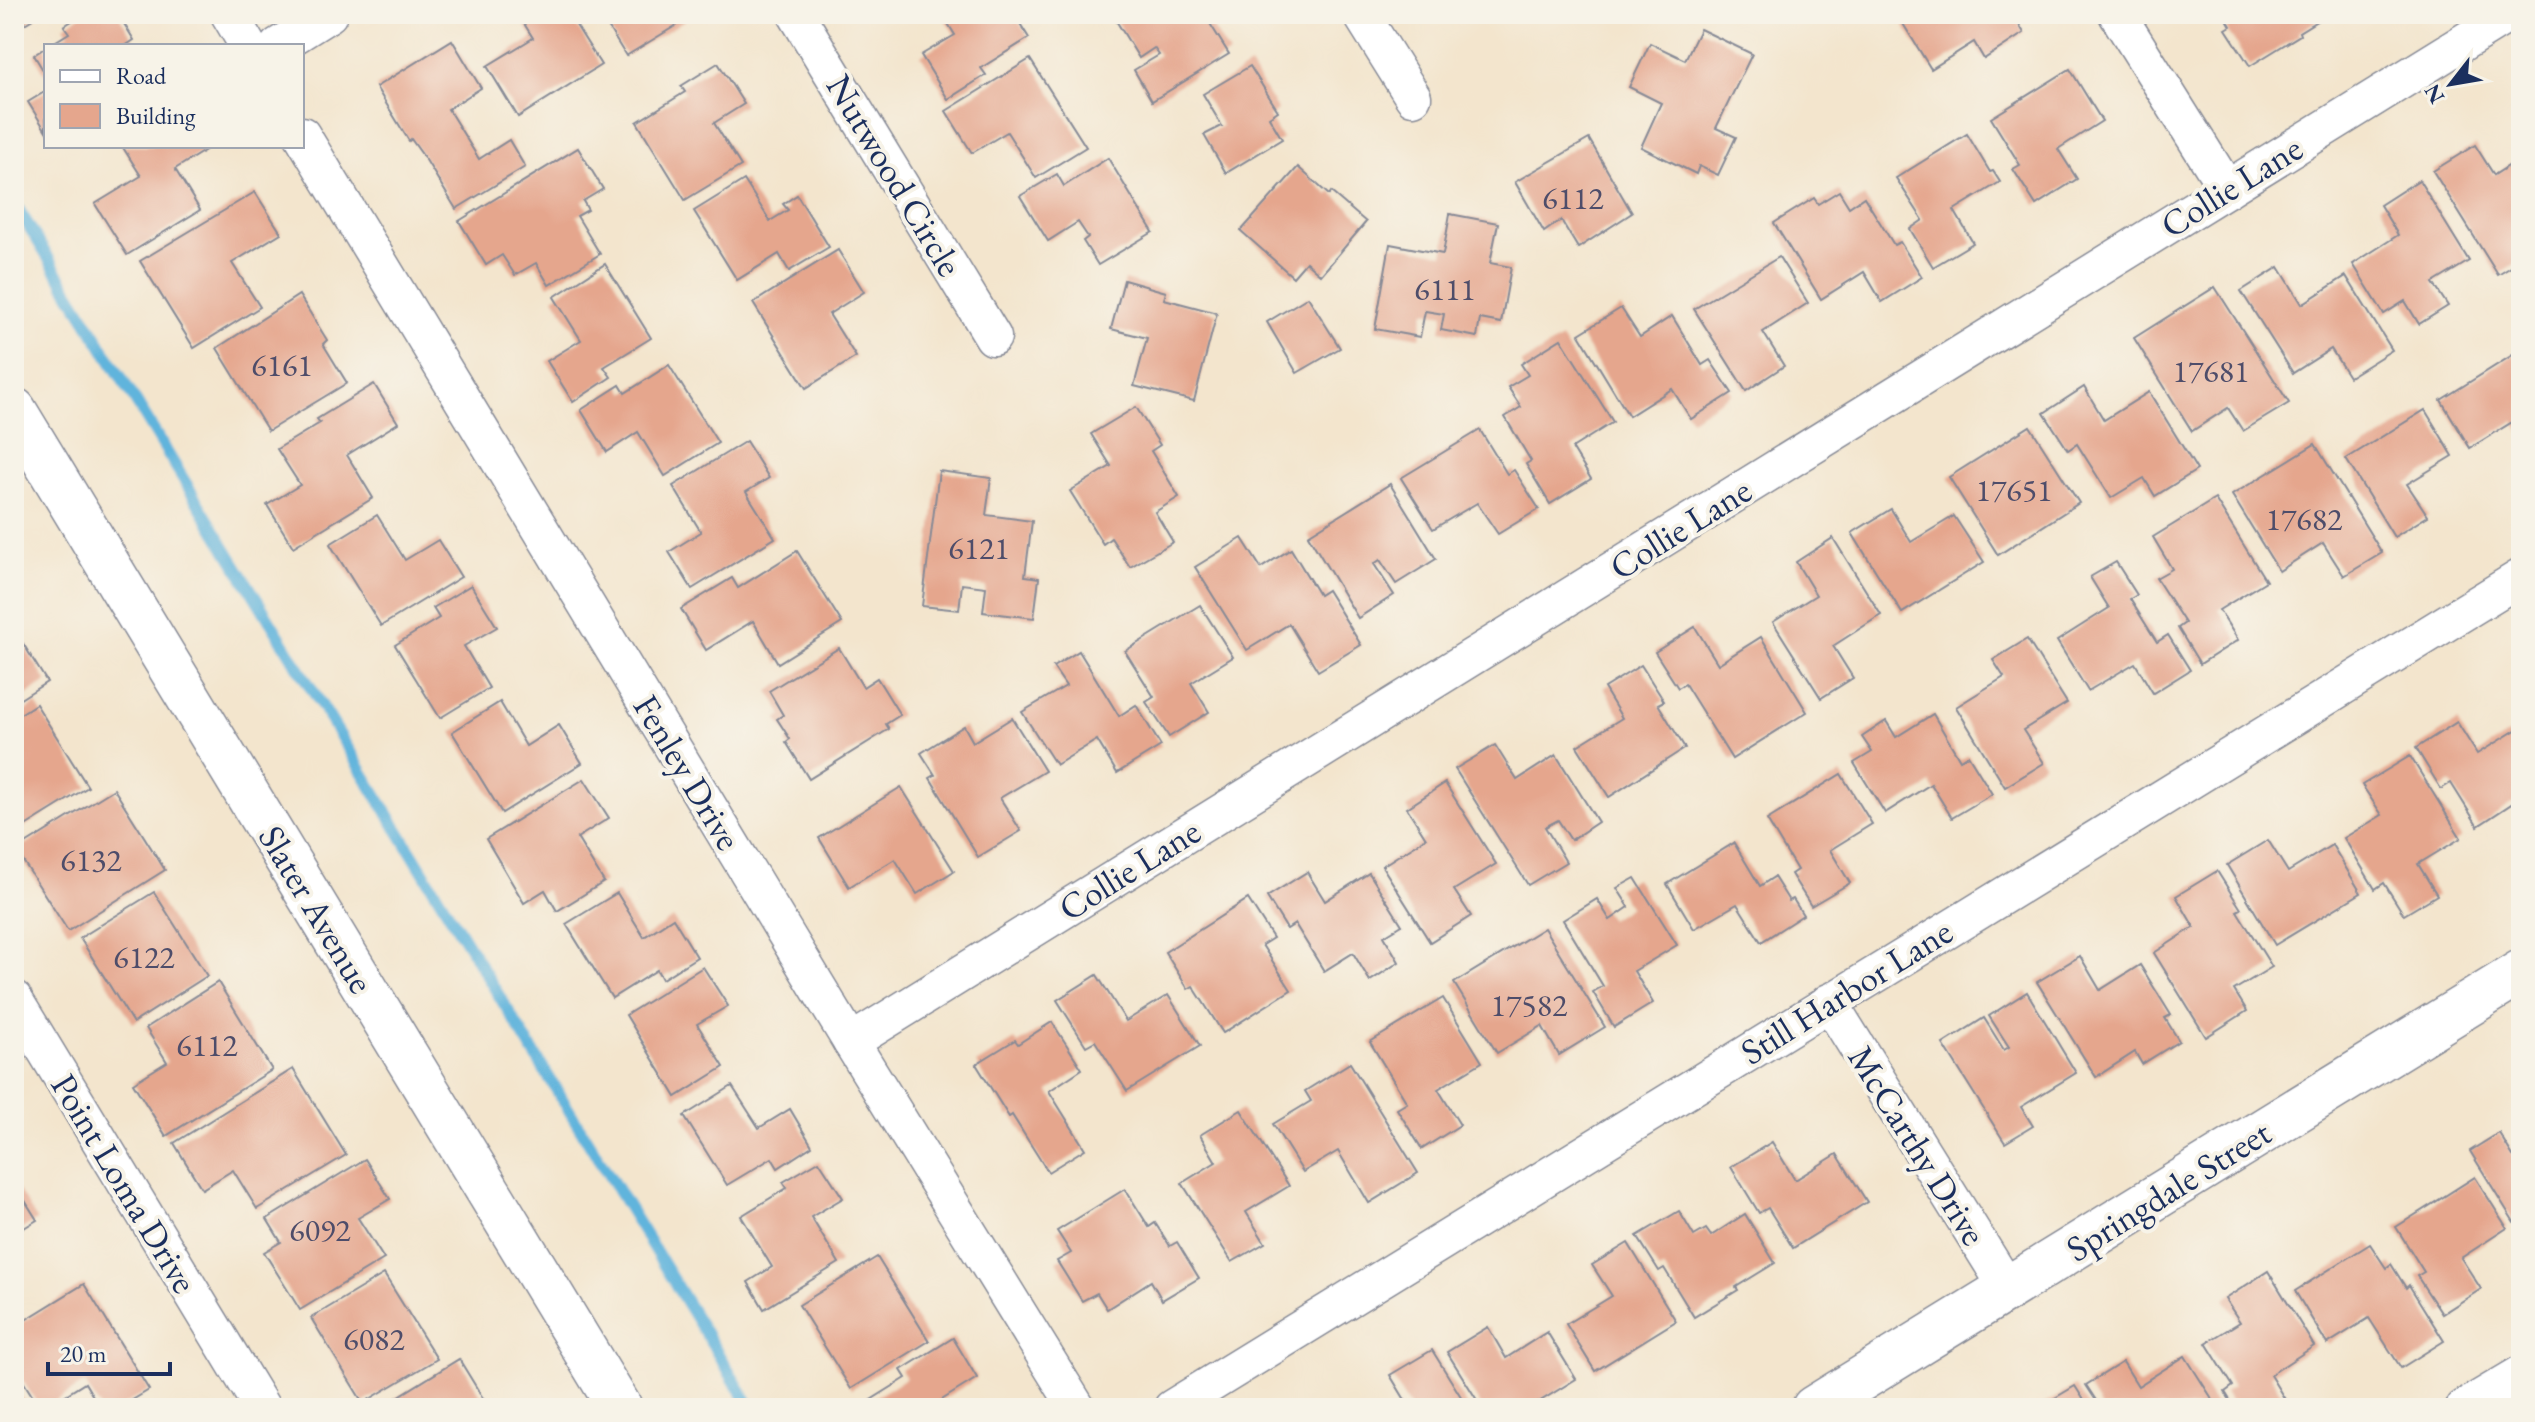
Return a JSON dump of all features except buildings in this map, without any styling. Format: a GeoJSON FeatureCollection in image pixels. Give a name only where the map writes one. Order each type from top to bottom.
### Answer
{"type":"FeatureCollection","features":[{"type":"Feature","properties":{"kind":"street"},"geometry":{"type":"LineString","coordinates":[[229,14],[247,44]]}},
{"type":"Feature","properties":{"kind":"street"},"geometry":{"type":"LineString","coordinates":[[281,44],[329,14]]}},
{"type":"Feature","properties":{"kind":"street","name":"Nutwood Circle"},"geometry":{"type":"LineString","coordinates":[[796,14],[993,337]]}},
{"type":"Feature","properties":{"kind":"street"},"geometry":{"type":"LineString","coordinates":[[1361,14],[1413,97]]}},
{"type":"Feature","properties":{"kind":"street"},"geometry":{"type":"LineString","coordinates":[[2117,14],[2227,189]]}},
{"type":"Feature","properties":{"kind":"street","name":"Collie Lane"},"geometry":{"type":"LineString","coordinates":[[851,1042],[2509,14]]}},
{"type":"Feature","properties":{"kind":"street","name":"Fenley Drive"},"geometry":{"type":"LineString","coordinates":[[304,138],[851,1042],[1077,1408]]}},
{"type":"Feature","properties":{"kind":"street","name":"Slater Avenue"},"geometry":{"type":"LineString","coordinates":[[14,410],[620,1408]]}},
{"type":"Feature","properties":{"kind":"street","name":"Still Harbor Lane"},"geometry":{"type":"LineString","coordinates":[[1172,1408],[2521,577]]}},
{"type":"Feature","properties":{"kind":"street","name":"Springdale Street"},"geometry":{"type":"LineString","coordinates":[[1814,1408],[2521,972]]}},
{"type":"Feature","properties":{"kind":"street","name":"McCarthy Drive"},"geometry":{"type":"LineString","coordinates":[[1829,1002],[2008,1289]]}},
{"type":"Feature","properties":{"kind":"street","name":"Point Loma Drive"},"geometry":{"type":"LineString","coordinates":[[16,1005],[262,1408]]}},
{"type":"Feature","properties":{"kind":"street"},"geometry":{"type":"LineString","coordinates":[[2464,1408],[2521,1374]]}},
{"type":"Feature","properties":{"kind":"waterway"},"geometry":{"type":"LineString","coordinates":[[14,202],[751,1408]]}}]}
